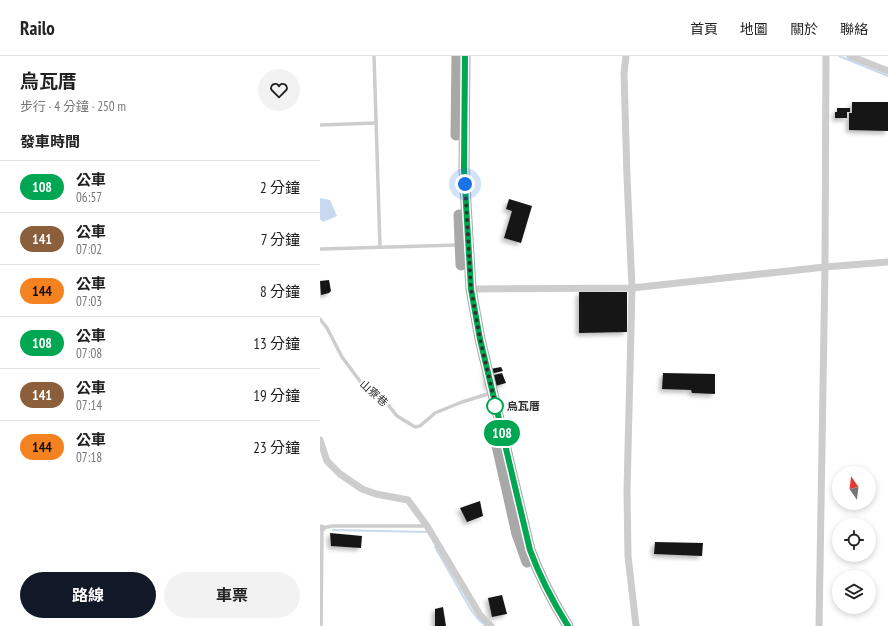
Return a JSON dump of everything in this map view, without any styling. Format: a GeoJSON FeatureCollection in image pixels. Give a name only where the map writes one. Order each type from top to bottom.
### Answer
{"type":"FeatureCollection","features":[{"type":"Feature","properties":{"kind":"main road"},"geometry":{"type":"LineString","coordinates":[[457,56],[456,143],[464,245],[489,394],[521,547],[536,584],[560,626]]}},
{"type":"Feature","properties":{"kind":"main road"},"geometry":{"type":"LineString","coordinates":[[465,56],[464,245],[462,273],[467,312],[530,550],[549,594],[568,626]]}},
{"type":"Feature","properties":{"kind":"street"},"geometry":{"type":"LineString","coordinates":[[626,56],[624,74],[632,288],[627,490],[628,556],[636,626]]}},
{"type":"Feature","properties":{"kind":"street"},"geometry":{"type":"LineString","coordinates":[[819,626],[825,267],[826,56]]}},
{"type":"Feature","properties":{"kind":"street"},"geometry":{"type":"LineString","coordinates":[[850,56],[888,71]]}},
{"type":"Feature","properties":{"kind":"street"},"geometry":{"type":"LineString","coordinates":[[471,289],[632,288],[825,267],[888,262]]}},
{"type":"Feature","properties":{"kind":"street"},"geometry":{"type":"LineString","coordinates":[[320,440],[327,461],[340,474],[362,489],[376,494],[408,500],[427,526],[480,615],[491,626]]}},
{"type":"Feature","properties":{"kind":"lane"},"geometry":{"type":"LineString","coordinates":[[374,56],[380,247]]}},
{"type":"Feature","properties":{"kind":"lane"},"geometry":{"type":"LineString","coordinates":[[320,125],[376,124]]}},
{"type":"Feature","properties":{"kind":"lane"},"geometry":{"type":"LineString","coordinates":[[320,250],[464,245]]}},
{"type":"Feature","properties":{"kind":"lane","name":"山寮巷"},"geometry":{"type":"LineString","coordinates":[[320,319],[327,328],[342,357],[362,384],[380,396],[397,416],[415,427],[420,426],[435,413],[489,394]]}},
{"type":"Feature","properties":{"kind":"lane"},"geometry":{"type":"LineString","coordinates":[[321,626],[321,528],[332,526],[427,526]]}},
{"type":"Feature","properties":{"kind":"water"},"geometry":{"type":"Polygon","coordinates":[[[320,198],[330,200],[337,216],[323,222],[320,219],[320,198]]]}},
{"type":"Feature","properties":{"kind":"building"},"geometry":{"type":"Polygon","coordinates":[[[852,102],[888,102],[888,131],[849,130],[849,113],[852,113],[852,102]]]}},
{"type":"Feature","properties":{"kind":"building"},"geometry":{"type":"Polygon","coordinates":[[[837,108],[850,108],[850,112],[847,112],[847,118],[835,118],[837,108]]]}},
{"type":"Feature","properties":{"kind":"building"},"geometry":{"type":"Polygon","coordinates":[[[509,199],[532,206],[521,243],[504,238],[512,211],[506,209],[509,199]]]}},
{"type":"Feature","properties":{"kind":"building"},"geometry":{"type":"Polygon","coordinates":[[[329,280],[331,291],[321,295],[320,281],[329,280]]]}},
{"type":"Feature","properties":{"kind":"building"},"geometry":{"type":"Polygon","coordinates":[[[579,292],[627,292],[627,332],[579,333],[579,292]]]}},
{"type":"Feature","properties":{"kind":"building"},"geometry":{"type":"Polygon","coordinates":[[[501,367],[503,371],[486,375],[485,370],[501,367]]]}},
{"type":"Feature","properties":{"kind":"building"},"geometry":{"type":"Polygon","coordinates":[[[502,373],[506,383],[488,388],[486,377],[502,373]]]}},
{"type":"Feature","properties":{"kind":"building"},"geometry":{"type":"Polygon","coordinates":[[[663,373],[715,374],[715,394],[692,393],[691,390],[662,389],[663,373]]]}},
{"type":"Feature","properties":{"kind":"building"},"geometry":{"type":"Polygon","coordinates":[[[480,501],[483,516],[467,522],[460,508],[480,501]]]}},
{"type":"Feature","properties":{"kind":"building"},"geometry":{"type":"Polygon","coordinates":[[[330,533],[362,536],[361,548],[331,546],[330,533]]]}},
{"type":"Feature","properties":{"kind":"building"},"geometry":{"type":"Polygon","coordinates":[[[655,542],[703,543],[702,556],[654,554],[655,542]]]}},
{"type":"Feature","properties":{"kind":"building"},"geometry":{"type":"Polygon","coordinates":[[[502,595],[507,614],[492,617],[488,598],[502,595]]]}},
{"type":"Feature","properties":{"kind":"building"},"geometry":{"type":"Polygon","coordinates":[[[443,607],[446,626],[435,626],[435,609],[443,607]]]}},
{"type":"Feature","properties":{"kind":"waterway"},"geometry":{"type":"LineString","coordinates":[[839,56],[888,76]]}},
{"type":"Feature","properties":{"kind":"waterway"},"geometry":{"type":"LineString","coordinates":[[333,530],[427,532]]}},
{"type":"Feature","properties":{"kind":"waterway"},"geometry":{"type":"LineString","coordinates":[[435,547],[471,610],[486,626]]}},
{"type":"Feature","properties":{"kind":"bus line","name":"108"},"geometry":{"type":"LineString","coordinates":[[465,56],[464,169],[469,274],[475,314],[530,550],[549,594],[568,626]]}},
{"type":"Feature","properties":{"kind":"place","name":"烏瓦厝"},"geometry":{"type":"Point","coordinates":[495,406]}},
{"type":"Feature","properties":{"kind":"route"},"geometry":{"type":"LineString","coordinates":[[465,184],[471,289],[480,339],[496,407],[495,406]]}}]}
